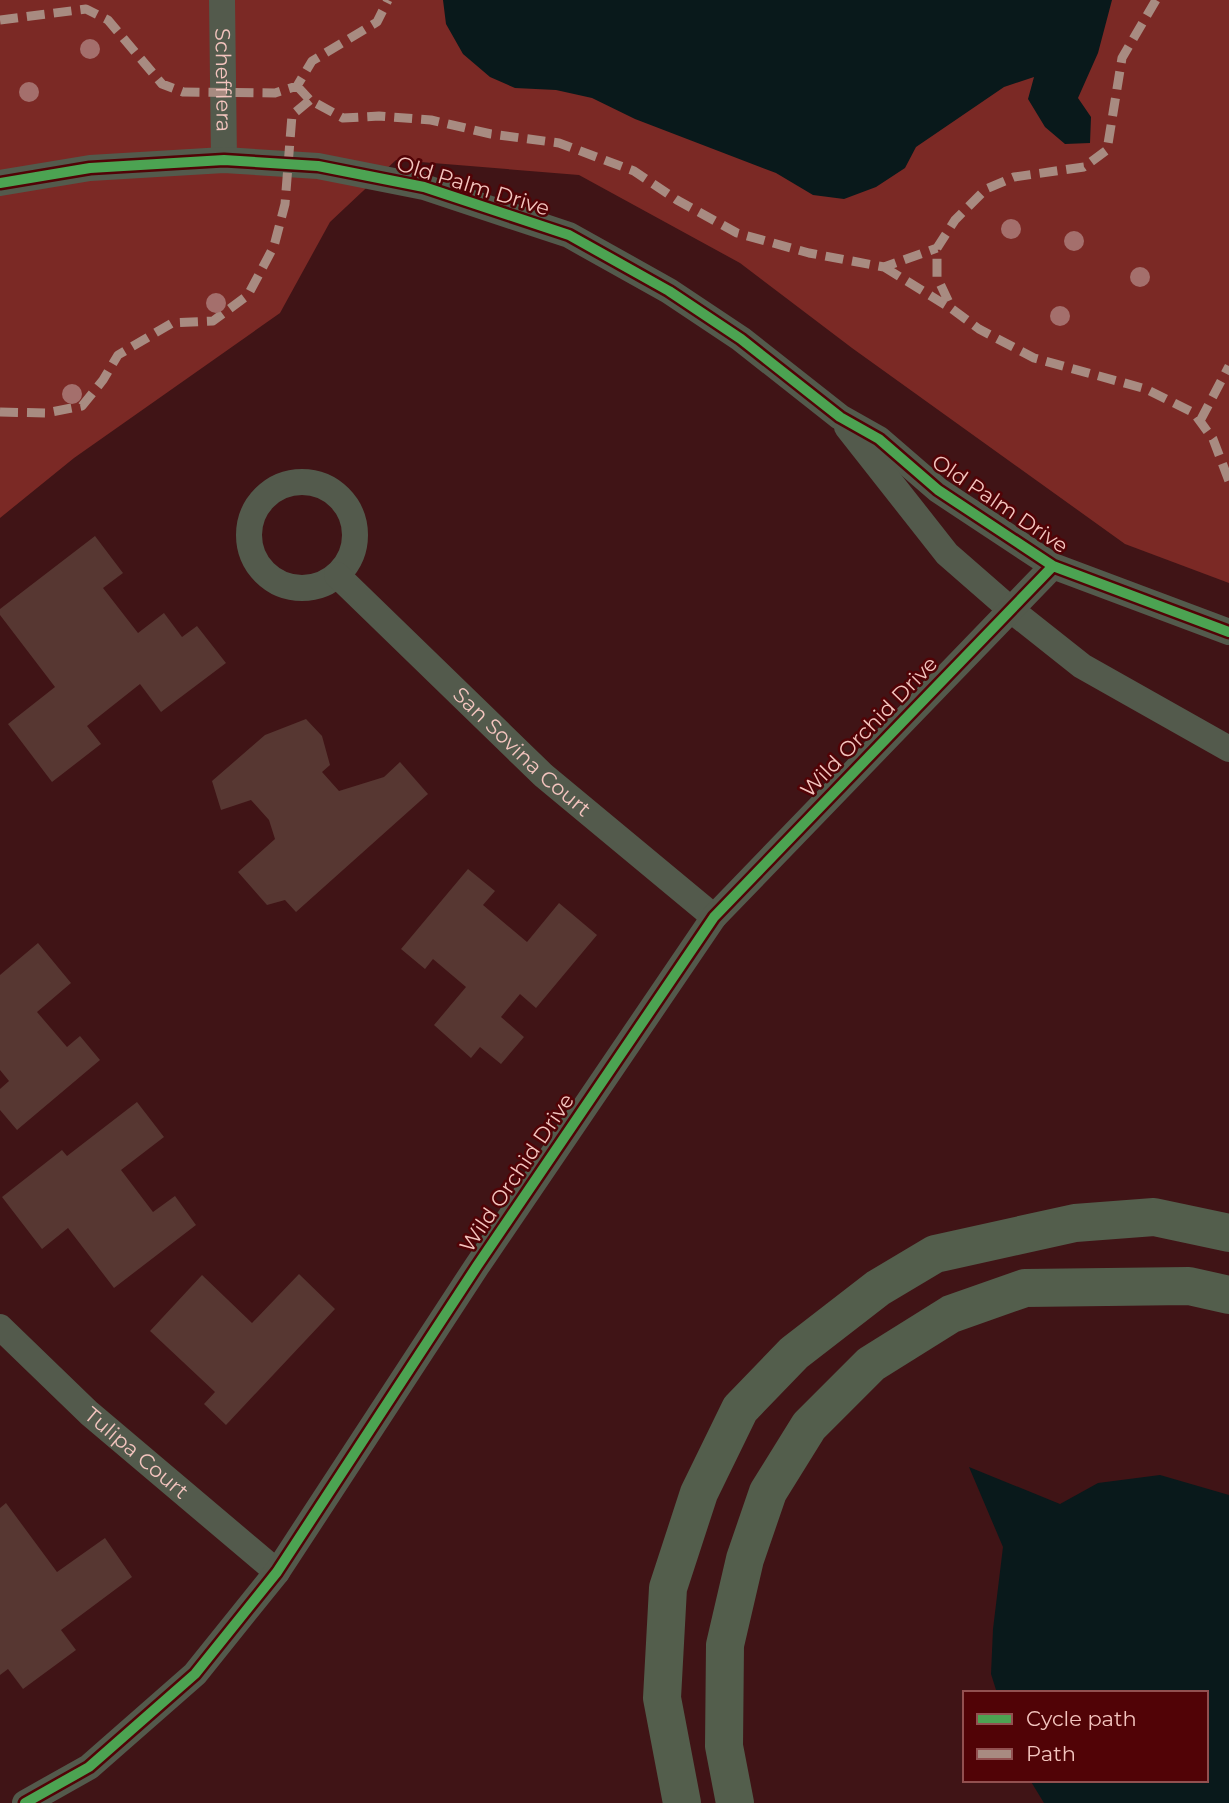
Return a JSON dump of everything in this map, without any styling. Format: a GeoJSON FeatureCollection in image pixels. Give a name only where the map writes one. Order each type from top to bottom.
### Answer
{"type":"FeatureCollection","features":[{"type":"Feature","properties":{"kind":"highway"},"geometry":{"type":"LineString","coordinates":[[682,1803],[662,1698],[668,1588],[699,1493],[740,1409],[794,1353],[878,1289],[935,1254],[1075,1223],[1154,1217],[1229,1233]]}},
{"type":"Feature","properties":{"kind":"highway"},"geometry":{"type":"LineString","coordinates":[[735,1803],[724,1746],[725,1645],[745,1559],[768,1492],[809,1426],[871,1364],[951,1314],[1025,1288],[1189,1286],[1229,1295]]}},
{"type":"Feature","properties":{"kind":"street","name":"Schefflera"},"geometry":{"type":"LineString","coordinates":[[222,0],[224,160]]}},
{"type":"Feature","properties":{"kind":"street","name":"Old Palm Drive"},"geometry":{"type":"LineString","coordinates":[[0,183],[90,168],[224,160],[318,166],[424,187],[569,235],[669,291],[741,339],[839,417],[878,439],[938,490],[1053,566],[1229,632]]}},
{"type":"Feature","properties":{"kind":"street","name":"Old Palm Drive"},"geometry":{"type":"LineString","coordinates":[[839,417],[947,554],[1010,609],[1082,666],[1229,749]]}},
{"type":"Feature","properties":{"kind":"street"},"geometry":{"type":"LineString","coordinates":[[305,482],[326,487],[342,499],[353,518],[355,538],[350,558],[337,575],[319,585],[299,589],[279,583],[262,570],[252,553],[249,532],[255,512],[267,495],[285,485],[305,482]]}},
{"type":"Feature","properties":{"kind":"street","name":"Wild Orchid Drive"},"geometry":{"type":"LineString","coordinates":[[25,1803],[89,1767],[195,1674],[277,1572],[477,1266],[714,917],[1053,566]]}},
{"type":"Feature","properties":{"kind":"street","name":"San Sovina Court"},"geometry":{"type":"LineString","coordinates":[[337,575],[543,775],[714,917]]}},
{"type":"Feature","properties":{"kind":"street","name":"Tulipa Court"},"geometry":{"type":"LineString","coordinates":[[0,1327],[89,1413],[277,1572]]}},
{"type":"Feature","properties":{"kind":"shaded area"},"geometry":{"type":"Polygon","coordinates":[[[0,0],[1229,0],[1229,583],[1125,544],[852,348],[740,263],[579,175],[396,160],[330,222],[280,313],[74,458],[0,518],[0,0]]]}},
{"type":"Feature","properties":{"kind":"shaded area"},"geometry":{"type":"Polygon","coordinates":[[[443,0],[1112,0],[1098,53],[1078,98],[1091,117],[1090,143],[1065,144],[1045,127],[1028,99],[1034,77],[1004,87],[916,147],[905,168],[876,187],[844,199],[813,195],[776,173],[635,119],[592,98],[556,90],[515,88],[490,77],[463,54],[446,24],[443,0]]]}},
{"type":"Feature","properties":{"kind":"shaded area"},"geometry":{"type":"Polygon","coordinates":[[[969,1467],[1060,1504],[1098,1483],[1160,1475],[1229,1495],[1229,1803],[1044,1803],[1031,1782],[1208,1782],[1208,1691],[996,1691],[991,1674],[993,1629],[1003,1547],[969,1467]]]}},
{"type":"Feature","properties":{"kind":"building"},"geometry":{"type":"Polygon","coordinates":[[[95,536],[123,573],[103,588],[138,633],[164,613],[182,637],[197,626],[226,663],[161,712],[140,684],[87,726],[101,744],[52,782],[8,724],[55,687],[0,615],[0,609],[95,536]]]}},
{"type":"Feature","properties":{"kind":"building"},"geometry":{"type":"Polygon","coordinates":[[[306,719],[322,736],[330,765],[322,772],[339,791],[384,777],[400,762],[428,794],[296,912],[285,900],[267,905],[238,872],[275,839],[269,820],[251,800],[221,810],[212,781],[265,735],[306,719]]]}},
{"type":"Feature","properties":{"kind":"building"},"geometry":{"type":"Polygon","coordinates":[[[468,869],[495,891],[483,905],[527,942],[559,903],[597,935],[536,1008],[520,994],[501,1017],[524,1037],[501,1064],[480,1047],[471,1058],[434,1025],[466,987],[433,959],[425,969],[401,949],[468,869]]]}},
{"type":"Feature","properties":{"kind":"building"},"geometry":{"type":"Polygon","coordinates":[[[38,943],[71,983],[37,1012],[67,1047],[80,1036],[100,1060],[17,1130],[0,1110],[0,1089],[9,1081],[0,1070],[0,975],[38,943]]]}},
{"type":"Feature","properties":{"kind":"building"},"geometry":{"type":"Polygon","coordinates":[[[137,1102],[164,1137],[121,1170],[153,1212],[175,1196],[196,1225],[114,1288],[68,1228],[42,1249],[2,1197],[62,1150],[67,1156],[137,1102]]]}},
{"type":"Feature","properties":{"kind":"building"},"geometry":{"type":"Polygon","coordinates":[[[299,1274],[335,1309],[226,1425],[204,1404],[215,1392],[150,1331],[202,1275],[252,1323],[299,1274]]]}},
{"type":"Feature","properties":{"kind":"building"},"geometry":{"type":"Polygon","coordinates":[[[6,1503],[57,1572],[105,1538],[132,1577],[61,1630],[76,1650],[23,1689],[8,1669],[0,1675],[0,1508],[6,1503]]]}},
{"type":"Feature","properties":{"kind":"marked path"},"geometry":{"type":"LineString","coordinates":[[0,20],[86,9],[108,20],[162,84],[183,92],[275,93],[297,86],[312,61],[377,22],[388,0]]}},
{"type":"Feature","properties":{"kind":"marked path"},"geometry":{"type":"LineString","coordinates":[[1156,0],[1122,58],[1107,150],[1084,167],[1014,177],[986,189],[955,220],[937,248],[937,277],[952,309],[979,329],[1034,358],[1146,389],[1194,413],[1213,439],[1229,481]]}},
{"type":"Feature","properties":{"kind":"marked path"},"geometry":{"type":"LineString","coordinates":[[297,86],[310,100],[343,118],[379,116],[431,120],[491,134],[559,143],[634,171],[677,200],[737,233],[809,253],[884,267],[937,248]]}},
{"type":"Feature","properties":{"kind":"marked path"},"geometry":{"type":"LineString","coordinates":[[0,412],[46,413],[82,406],[103,380],[118,355],[172,323],[213,321],[248,295],[274,246],[285,204],[292,115],[310,100]]}},
{"type":"Feature","properties":{"kind":"marked path"},"geometry":{"type":"LineString","coordinates":[[884,267],[952,309]]}},
{"type":"Feature","properties":{"kind":"marked path"},"geometry":{"type":"LineString","coordinates":[[1200,421],[1229,366]]}},
{"type":"Feature","properties":{"kind":"cycle path"},"geometry":{"type":"LineString","coordinates":[[0,183],[90,168],[224,160],[318,166],[424,187],[569,235],[669,291],[741,339],[840,417],[879,439],[938,490],[1053,566],[1229,632]]}},
{"type":"Feature","properties":{"kind":"cycle path"},"geometry":{"type":"LineString","coordinates":[[25,1803],[89,1767],[195,1674],[277,1572],[477,1266],[714,917],[1053,566]]}}]}
